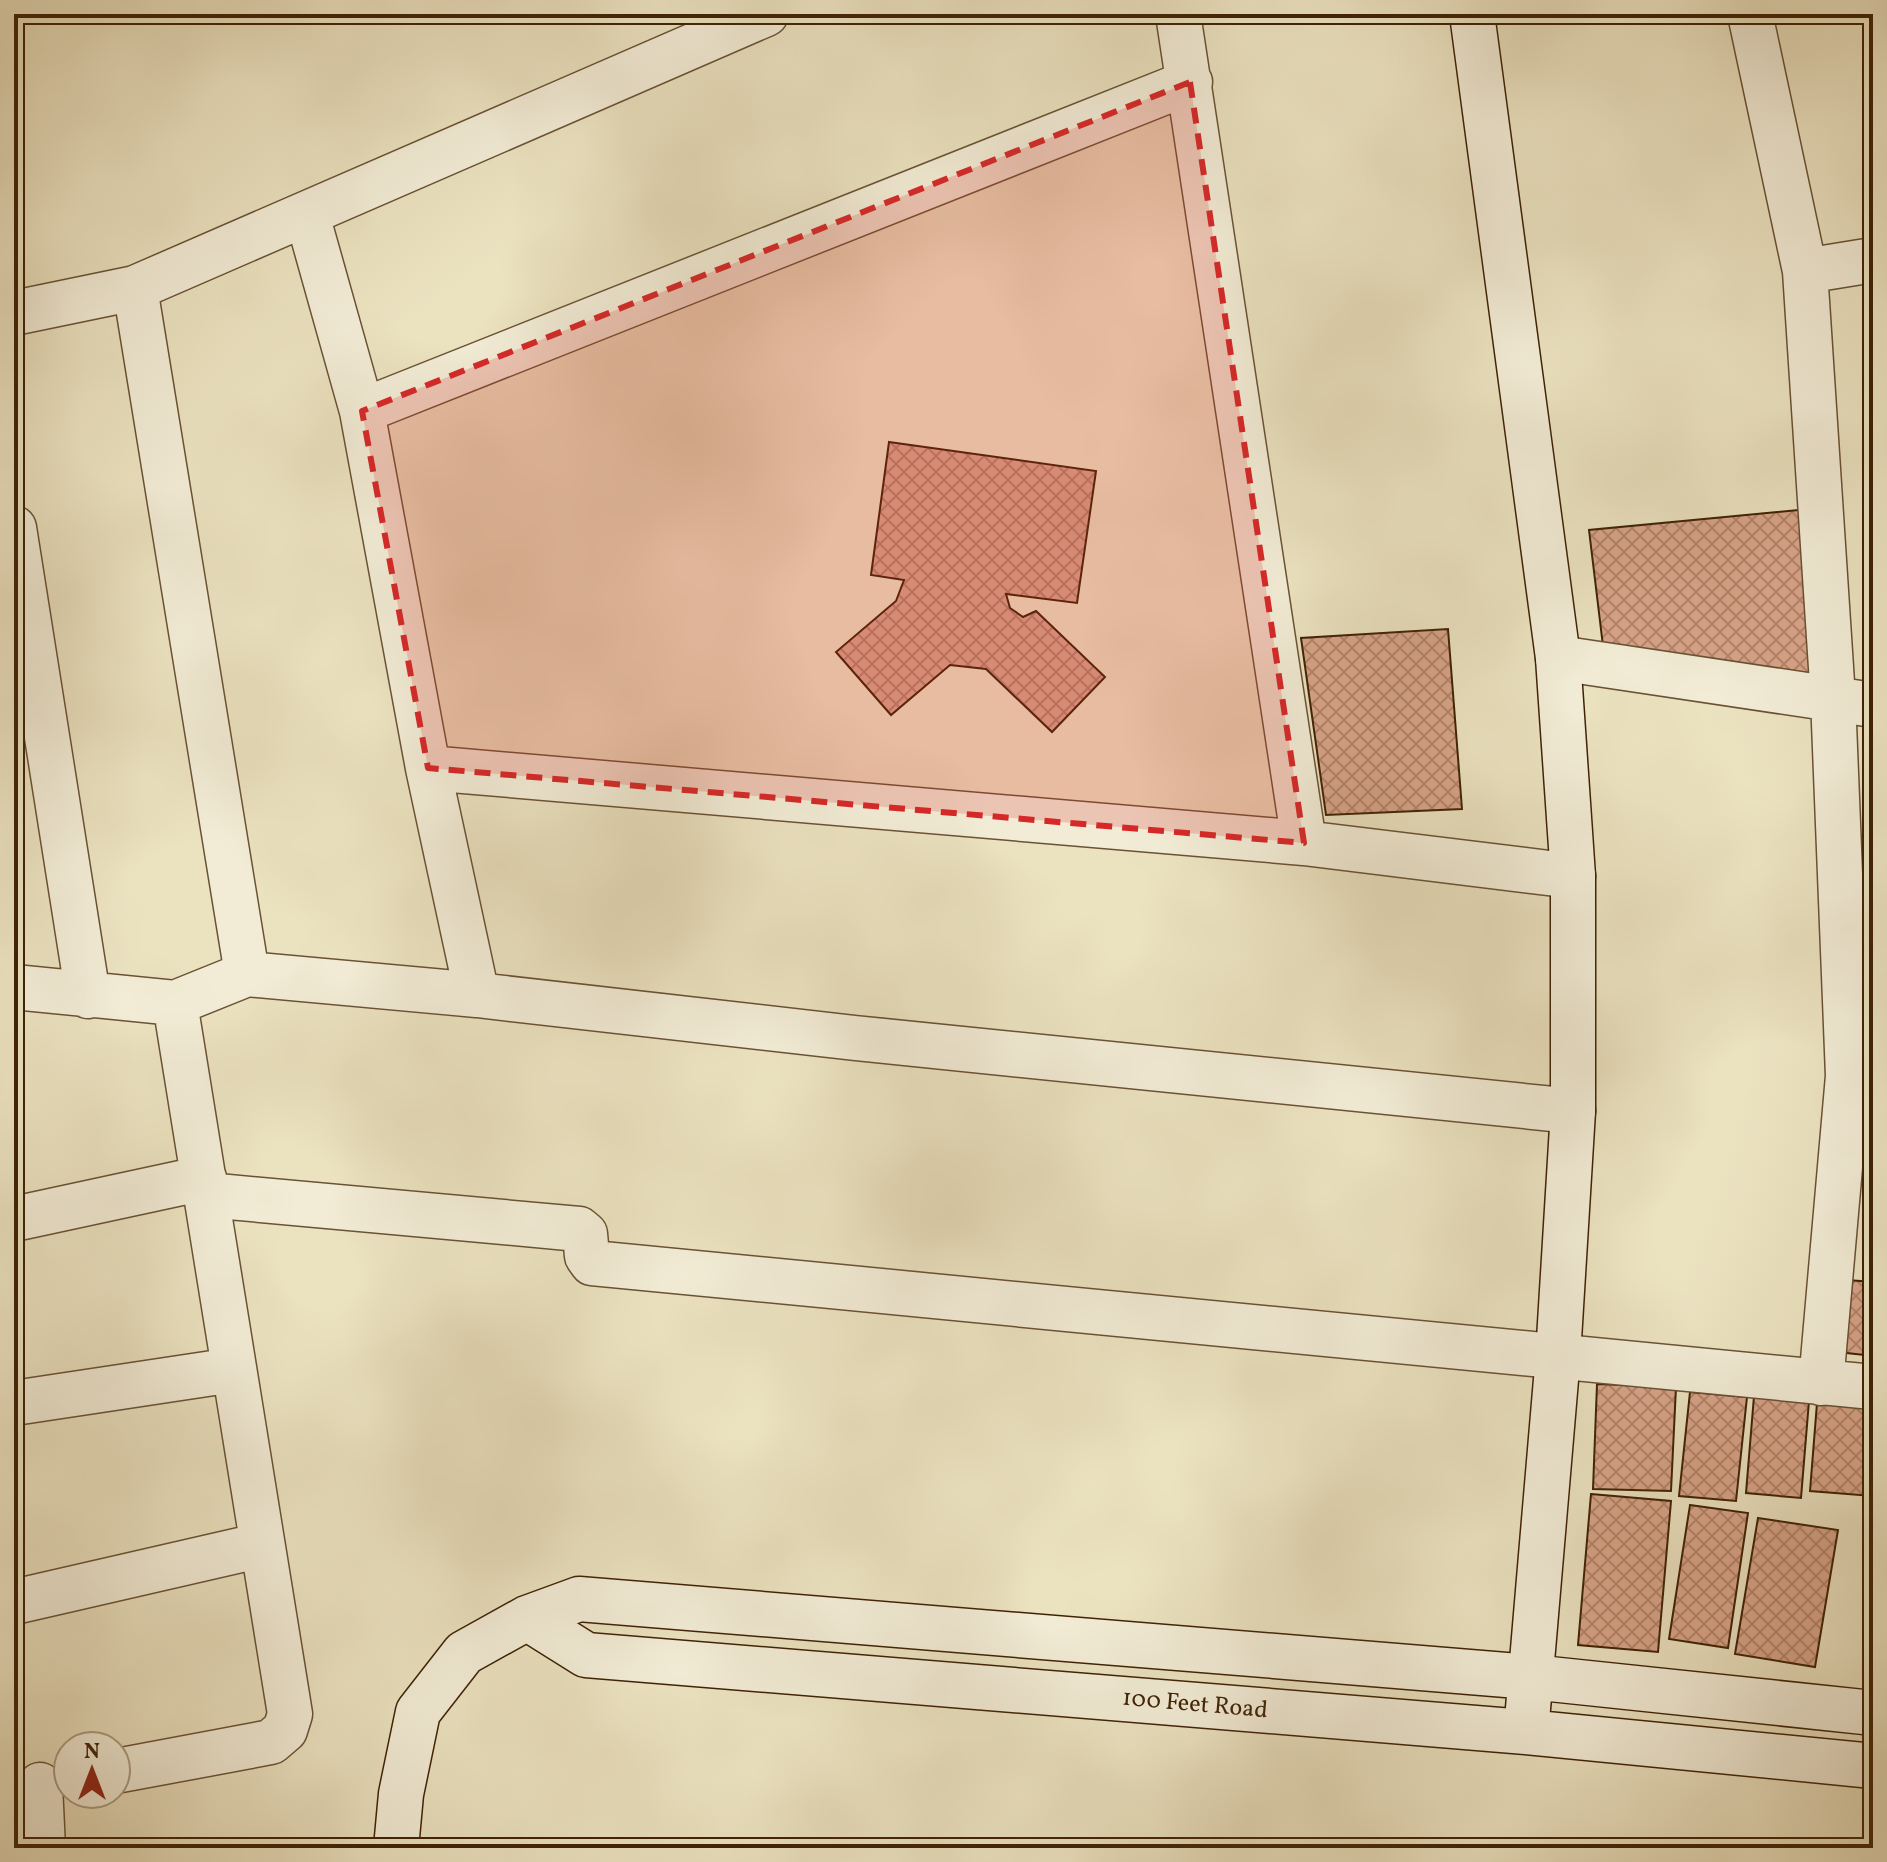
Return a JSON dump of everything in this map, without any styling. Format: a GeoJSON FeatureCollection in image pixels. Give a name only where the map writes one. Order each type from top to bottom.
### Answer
{"type":"FeatureCollection","features":[{"type":"Feature","properties":{"kind":"street"},"geometry":{"type":"LineString","coordinates":[[14,313],[135,288],[766,14]]}},
{"type":"Feature","properties":{"kind":"street"},"geometry":{"type":"LineString","coordinates":[[1178,14],[1304,843]]}},
{"type":"Feature","properties":{"kind":"street"},"geometry":{"type":"LineString","coordinates":[[1472,14],[1558,658],[1573,876],[1573,1111],[1558,1356],[1526,1732]]}},
{"type":"Feature","properties":{"kind":"street"},"geometry":{"type":"LineString","coordinates":[[1750,14],[1805,271],[1853,702],[1848,1076],[1821,1383]]}},
{"type":"Feature","properties":{"kind":"street"},"geometry":{"type":"LineString","coordinates":[[362,411],[1190,82]]}},
{"type":"Feature","properties":{"kind":"street"},"geometry":{"type":"LineString","coordinates":[[307,215],[362,411],[428,768],[477,995]]}},
{"type":"Feature","properties":{"kind":"street"},"geometry":{"type":"LineString","coordinates":[[1805,271],[1873,260]]}},
{"type":"Feature","properties":{"kind":"street"},"geometry":{"type":"LineString","coordinates":[[135,288],[247,974]]}},
{"type":"Feature","properties":{"kind":"street"},"geometry":{"type":"LineString","coordinates":[[14,528],[88,996]]}},
{"type":"Feature","properties":{"kind":"street"},"geometry":{"type":"LineString","coordinates":[[1558,658],[1853,702]]}},
{"type":"Feature","properties":{"kind":"street"},"geometry":{"type":"LineString","coordinates":[[428,768],[1304,843],[1573,876]]}},
{"type":"Feature","properties":{"kind":"street"},"geometry":{"type":"LineString","coordinates":[[14,987],[175,1003],[247,974],[477,995],[855,1038],[1573,1111]]}},
{"type":"Feature","properties":{"kind":"street"},"geometry":{"type":"LineString","coordinates":[[132,1768],[271,1742],[285,1730],[290,1714],[175,1003]]}},
{"type":"Feature","properties":{"kind":"street"},"geometry":{"type":"LineString","coordinates":[[14,1219],[206,1186],[579,1229],[585,1234],[587,1256],[592,1263],[1873,1387]]}},
{"type":"Feature","properties":{"kind":"street"},"geometry":{"type":"LineString","coordinates":[[14,1403],[233,1370]]}},
{"type":"Feature","properties":{"kind":"street"},"geometry":{"type":"LineString","coordinates":[[14,1602],[262,1545]]}},
{"type":"Feature","properties":{"kind":"street"},"geometry":{"type":"LineString","coordinates":[[396,1848],[401,1794],[418,1712],[464,1653],[527,1618],[579,1599],[1531,1677],[1873,1713]]}},
{"type":"Feature","properties":{"kind":"street","name":"100 Feet Road"},"geometry":{"type":"LineString","coordinates":[[527,1618],[586,1655],[1526,1732],[1873,1766]]}},
{"type":"Feature","properties":{"kind":"street"},"geometry":{"type":"LineString","coordinates":[[41,1784],[43,1848]]}},
{"type":"Feature","properties":{"kind":"highlighted area"},"geometry":{"type":"Polygon","coordinates":[[[1190,82],[1304,843],[428,768],[362,411],[1190,82]]]}},
{"type":"Feature","properties":{"kind":"building"},"geometry":{"type":"Polygon","coordinates":[[[889,442],[1096,471],[1077,603],[1006,594],[1010,608],[1023,617],[1036,611],[1105,677],[1052,732],[986,669],[950,665],[891,715],[836,652],[896,601],[904,580],[871,575],[889,442]]]}},
{"type":"Feature","properties":{"kind":"building"},"geometry":{"type":"Polygon","coordinates":[[[1809,509],[1823,689],[1603,646],[1589,530],[1809,509]]]}},
{"type":"Feature","properties":{"kind":"building"},"geometry":{"type":"Polygon","coordinates":[[[1448,629],[1462,809],[1326,815],[1301,638],[1448,629]]]}},
{"type":"Feature","properties":{"kind":"building"},"geometry":{"type":"Polygon","coordinates":[[[1858,836],[1873,836],[1873,893],[1858,893],[1858,836]]]}},
{"type":"Feature","properties":{"kind":"building"},"geometry":{"type":"Polygon","coordinates":[[[1847,1280],[1873,1282],[1873,1356],[1838,1352],[1847,1280]]]}},
{"type":"Feature","properties":{"kind":"building"},"geometry":{"type":"Polygon","coordinates":[[[1597,1384],[1676,1387],[1671,1491],[1593,1489],[1597,1384]]]}},
{"type":"Feature","properties":{"kind":"building"},"geometry":{"type":"Polygon","coordinates":[[[1690,1392],[1747,1397],[1736,1501],[1679,1496],[1690,1392]]]}},
{"type":"Feature","properties":{"kind":"building"},"geometry":{"type":"Polygon","coordinates":[[[1754,1396],[1809,1401],[1801,1498],[1746,1493],[1754,1396]]]}},
{"type":"Feature","properties":{"kind":"building"},"geometry":{"type":"Polygon","coordinates":[[[1817,1403],[1873,1407],[1872,1496],[1810,1491],[1817,1403]]]}},
{"type":"Feature","properties":{"kind":"building"},"geometry":{"type":"Polygon","coordinates":[[[1591,1494],[1671,1501],[1658,1652],[1578,1645],[1591,1494]]]}},
{"type":"Feature","properties":{"kind":"building"},"geometry":{"type":"Polygon","coordinates":[[[1690,1505],[1748,1513],[1728,1648],[1669,1639],[1690,1505]]]}},
{"type":"Feature","properties":{"kind":"building"},"geometry":{"type":"Polygon","coordinates":[[[1758,1518],[1838,1530],[1815,1667],[1735,1654],[1758,1518]]]}}]}
